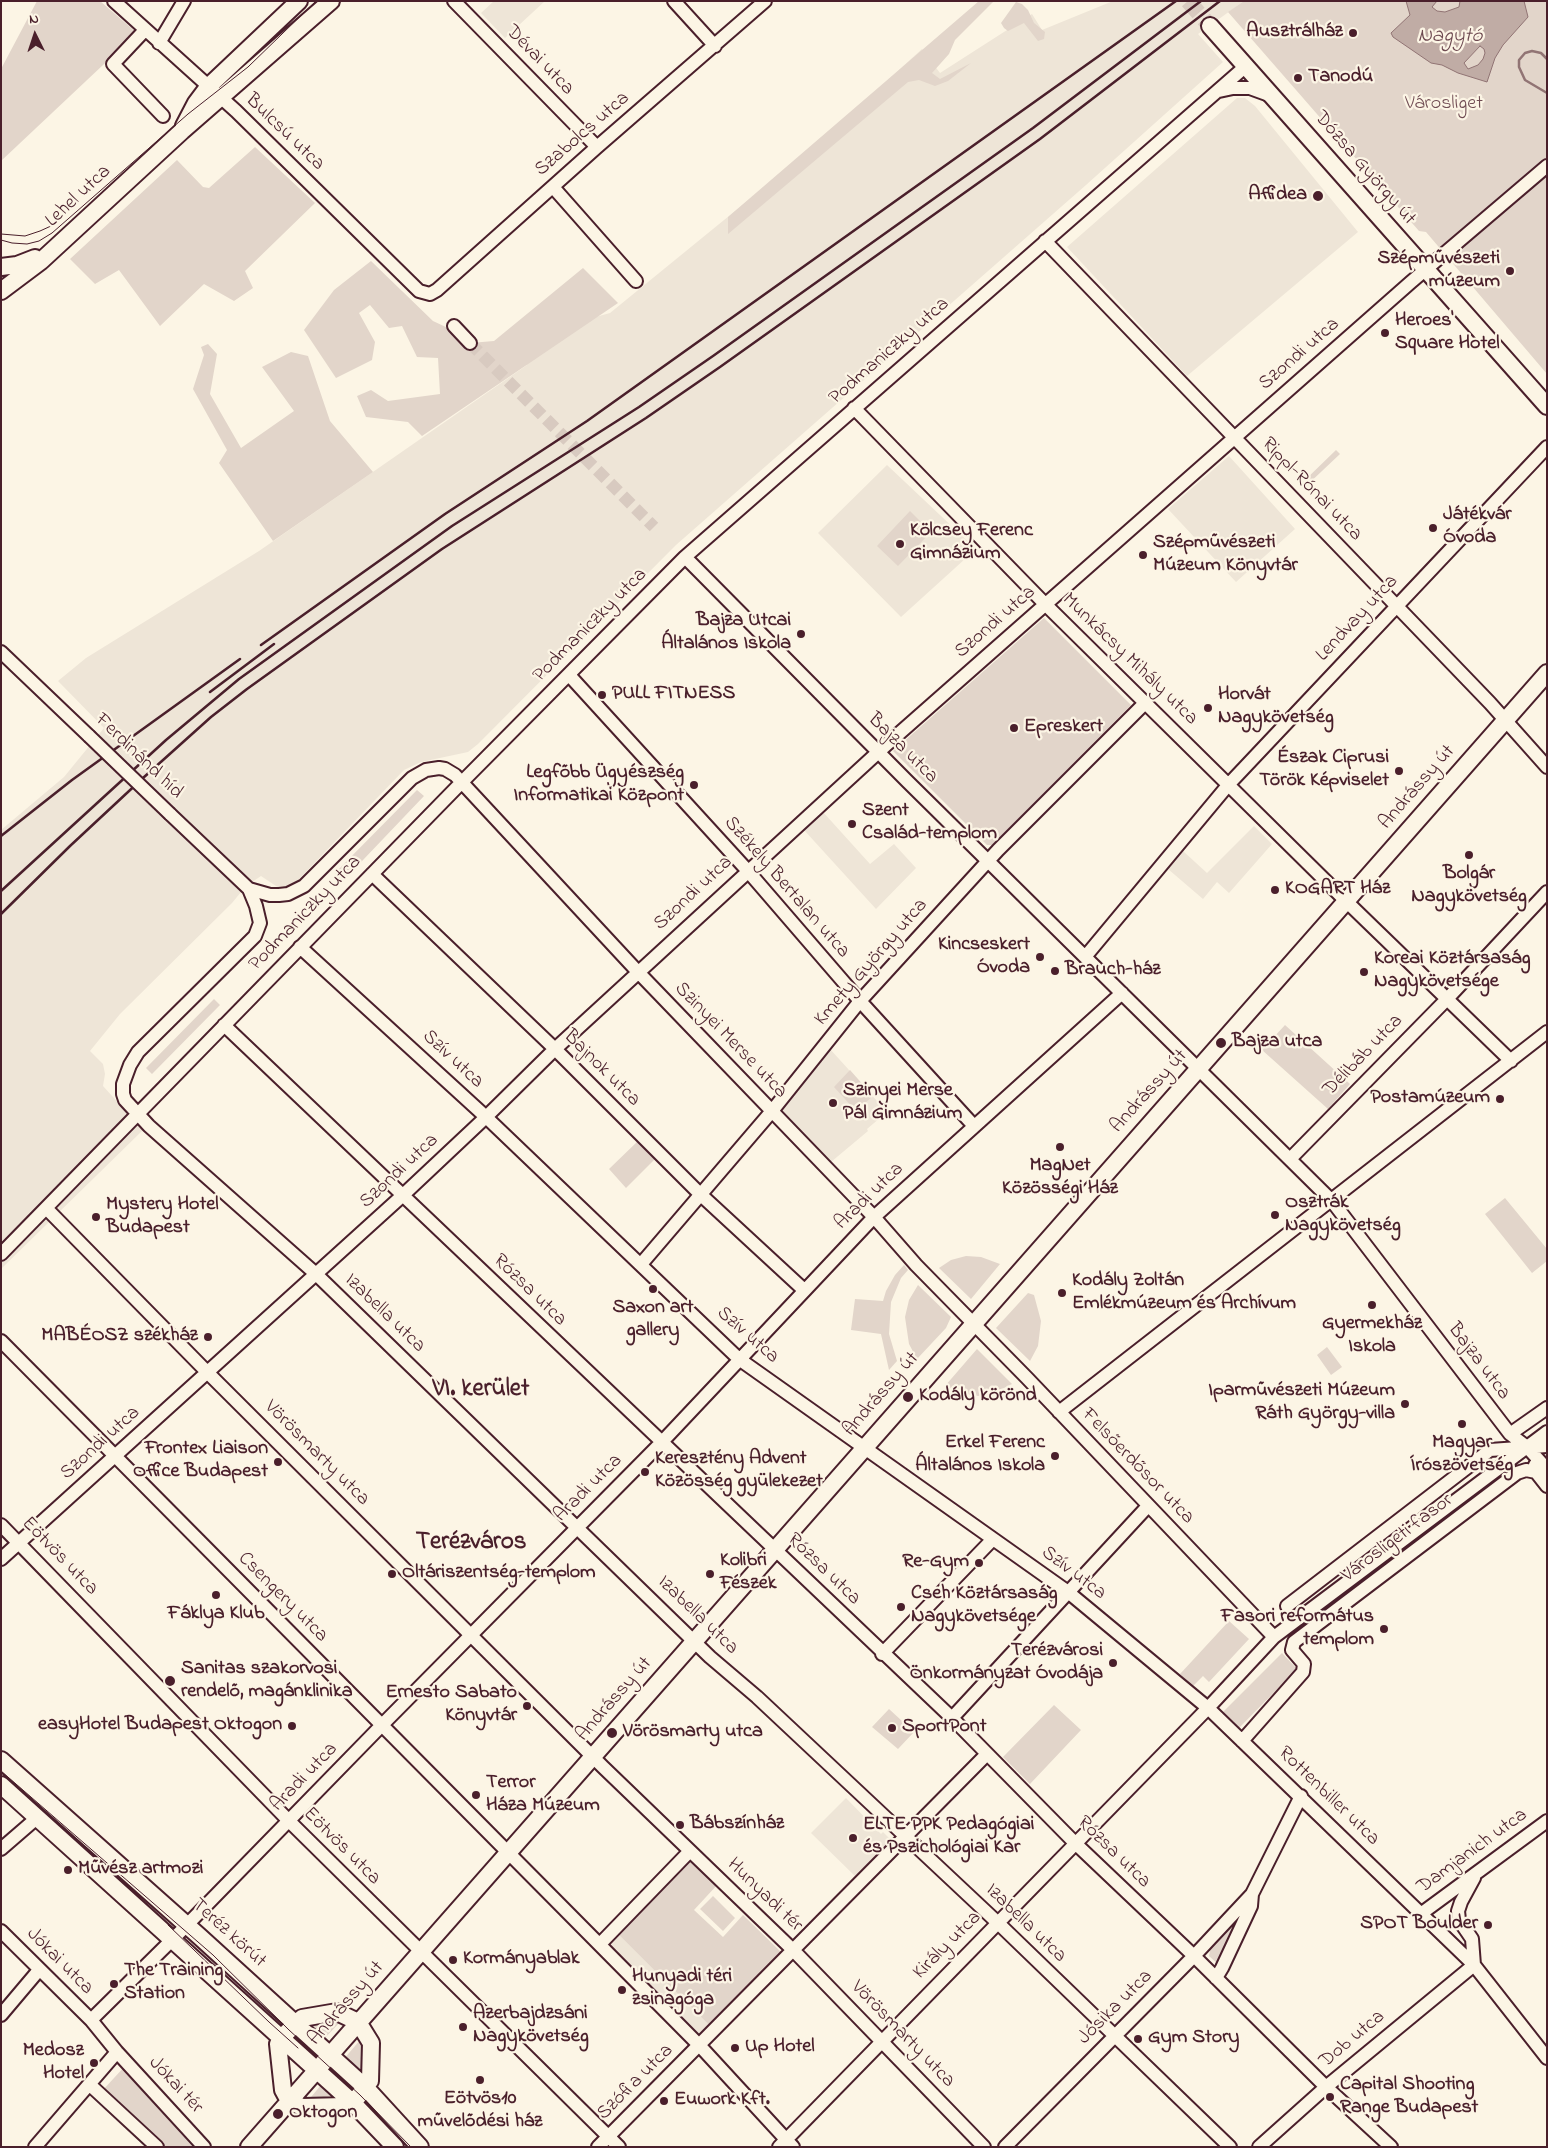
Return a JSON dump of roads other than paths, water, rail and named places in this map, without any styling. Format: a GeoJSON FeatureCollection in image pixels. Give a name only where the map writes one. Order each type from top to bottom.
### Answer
{"type":"FeatureCollection","features":[{"type":"Feature","properties":{"kind":"main road","name":"Lehel utca"},"geometry":{"type":"LineString","coordinates":[[182,131],[190,112],[208,87],[299,1]]}},
{"type":"Feature","properties":{"kind":"main road","name":"Lehel utca"},"geometry":{"type":"LineString","coordinates":[[1,291],[55,248],[182,131],[331,1]]}},
{"type":"Feature","properties":{"kind":"main road","name":"Dózsa György út"},"geometry":{"type":"LineString","coordinates":[[1210,26],[1547,406]]}},
{"type":"Feature","properties":{"kind":"main road"},"geometry":{"type":"LineString","coordinates":[[1,267],[31,260],[55,248]]}},
{"type":"Feature","properties":{"kind":"main road","name":"Andrássy út"},"geometry":{"type":"LineString","coordinates":[[249,2147],[1547,673]]}},
{"type":"Feature","properties":{"kind":"main road","name":"Teréz körút"},"geometry":{"type":"LineString","coordinates":[[1,1760],[187,1925],[366,2088],[420,2147]]}},
{"type":"Feature","properties":{"kind":"main road","name":"Teréz körút"},"geometry":{"type":"LineString","coordinates":[[1,1786],[38,1817],[352,2102],[395,2147]]}},
{"type":"Feature","properties":{"kind":"main road"},"geometry":{"type":"LineString","coordinates":[[337,2012],[358,2022],[372,2043],[370,2081],[366,2088],[346,2106],[302,2107],[289,2101],[283,2090],[278,2044],[281,2038],[302,2018],[337,2012]]}},
{"type":"Feature","properties":{"kind":"street","name":"Bulcsú utca"},"geometry":{"type":"LineString","coordinates":[[114,1],[220,98],[419,291],[426,294]]}},
{"type":"Feature","properties":{"kind":"street"},"geometry":{"type":"LineString","coordinates":[[159,42],[184,1]]}},
{"type":"Feature","properties":{"kind":"street","name":"Dévai utca"},"geometry":{"type":"LineString","coordinates":[[454,1],[597,147]]}},
{"type":"Feature","properties":{"kind":"street"},"geometry":{"type":"LineString","coordinates":[[674,1],[715,46]]}},
{"type":"Feature","properties":{"kind":"street","name":"Szabolcs utca"},"geometry":{"type":"LineString","coordinates":[[426,294],[437,290],[597,147],[765,1]]}},
{"type":"Feature","properties":{"kind":"street"},"geometry":{"type":"LineString","coordinates":[[145,30],[113,64],[163,116]]}},
{"type":"Feature","properties":{"kind":"street","name":"Podmaniczky utca"},"geometry":{"type":"LineString","coordinates":[[1,1254],[300,947],[685,557],[1246,66]]}},
{"type":"Feature","properties":{"kind":"street"},"geometry":{"type":"LineString","coordinates":[[1216,92],[1233,88],[1250,88],[1273,96]]}},
{"type":"Feature","properties":{"kind":"street","name":"Szondi utca"},"geometry":{"type":"LineString","coordinates":[[1,1558],[402,1196],[555,1049],[747,870],[878,752],[1235,437],[1547,166]]}},
{"type":"Feature","properties":{"kind":"street"},"geometry":{"type":"LineString","coordinates":[[552,187],[636,281]]}},
{"type":"Feature","properties":{"kind":"street","name":"Rippl-Rónai utca"},"geometry":{"type":"LineString","coordinates":[[1045,241],[1490,703],[1518,737],[1547,767]]}},
{"type":"Feature","properties":{"kind":"street"},"geometry":{"type":"LineString","coordinates":[[454,326],[470,343]]}},
{"type":"Feature","properties":{"kind":"street","name":"Munkácsy Mihály utca"},"geometry":{"type":"LineString","coordinates":[[854,408],[1045,604],[1362,917],[1511,1061]]}},
{"type":"Feature","properties":{"kind":"street","name":"Lendvay utca"},"geometry":{"type":"LineString","coordinates":[[1085,957],[1229,784],[1547,447]]}},
{"type":"Feature","properties":{"kind":"street","name":"Bajza utca"},"geometry":{"type":"LineString","coordinates":[[685,557],[878,752],[1332,1201],[1510,1434],[1530,1451]]}},
{"type":"Feature","properties":{"kind":"street","name":"Ferdinánd híd"},"geometry":{"type":"LineString","coordinates":[[1,652],[248,887],[270,895],[288,894],[304,886],[412,778],[426,770],[444,769],[461,783]]}},
{"type":"Feature","properties":{"kind":"street","name":"Székely Bertalan utca"},"geometry":{"type":"LineString","coordinates":[[569,675],[747,870],[860,1001],[974,1126]]}},
{"type":"Feature","properties":{"kind":"street","name":"Kmety György utca"},"geometry":{"type":"LineString","coordinates":[[642,1264],[772,1111],[860,1001],[988,861],[1146,702]]}},
{"type":"Feature","properties":{"kind":"street","name":"Szinyei Merse utca"},"geometry":{"type":"LineString","coordinates":[[461,783],[638,972],[874,1217],[916,1265],[974,1324]]}},
{"type":"Feature","properties":{"kind":"street","name":"Bajnok utca"},"geometry":{"type":"LineString","coordinates":[[372,874],[555,1049],[700,1194],[804,1290]]}},
{"type":"Feature","properties":{"kind":"street","name":"Ferdinánd híd"},"geometry":{"type":"LineString","coordinates":[[137,1114],[125,1100],[123,1084],[130,1065],[138,1052],[255,936],[260,923],[256,906],[248,887]]}},
{"type":"Feature","properties":{"kind":"street","name":"Délibáb utca"},"geometry":{"type":"LineString","coordinates":[[1290,1159],[1547,892]]}},
{"type":"Feature","properties":{"kind":"street","name":"Szív utca"},"geometry":{"type":"LineString","coordinates":[[300,947],[486,1117],[642,1264],[739,1359],[1068,1592],[1208,1708]]}},
{"type":"Feature","properties":{"kind":"street","name":"Aradi utca"},"geometry":{"type":"LineString","coordinates":[[91,2020],[187,1925],[661,1443],[874,1217],[1122,993]]}},
{"type":"Feature","properties":{"kind":"street","name":"Rózsa utca"},"geometry":{"type":"LineString","coordinates":[[224,1025],[882,1654],[952,1718],[1075,1843],[1194,1956],[1326,2087],[1391,2147]]}},
{"type":"Feature","properties":{"kind":"street"},"geometry":{"type":"LineString","coordinates":[[1059,1412],[1547,1032]]}},
{"type":"Feature","properties":{"kind":"street","name":"Izabella utca"},"geometry":{"type":"LineString","coordinates":[[137,1114],[316,1274],[577,1529],[998,1923],[1230,2147]]}},
{"type":"Feature","properties":{"kind":"street","name":"Vörösmarty utca"},"geometry":{"type":"LineString","coordinates":[[46,1208],[208,1373],[593,1757],[690,1851]]}},
{"type":"Feature","properties":{"kind":"street","name":"Felsőerdősor utca"},"geometry":{"type":"LineString","coordinates":[[974,1324],[1274,1637]]}},
{"type":"Feature","properties":{"kind":"street","name":"Csengery utca"},"geometry":{"type":"LineString","coordinates":[[1,1341],[381,1726],[600,1944]]}},
{"type":"Feature","properties":{"kind":"street"},"geometry":{"type":"LineString","coordinates":[[1510,1434],[1547,1408]]}},
{"type":"Feature","properties":{"kind":"street","name":"Városligeti fasor"},"geometry":{"type":"LineString","coordinates":[[1208,1708],[1274,1637],[1325,1598],[1530,1451],[1547,1432]]}},
{"type":"Feature","properties":{"kind":"street","name":"Városligeti fasor"},"geometry":{"type":"LineString","coordinates":[[1287,1606],[1490,1450],[1530,1451],[1547,1446]]}},
{"type":"Feature","properties":{"kind":"street"},"geometry":{"type":"LineString","coordinates":[[1530,1451],[1547,1486]]}},
{"type":"Feature","properties":{"kind":"street","name":"Városligeti fasor"},"geometry":{"type":"LineString","coordinates":[[1242,1742],[1303,1672],[1304,1664],[1292,1650],[1294,1642],[1517,1473],[1526,1470],[1541,1471]]}},
{"type":"Feature","properties":{"kind":"street"},"geometry":{"type":"LineString","coordinates":[[952,1718],[1148,1506]]}},
{"type":"Feature","properties":{"kind":"street","name":"Eötvös utca"},"geometry":{"type":"LineString","coordinates":[[1,1525],[289,1821],[619,2147]]}},
{"type":"Feature","properties":{"kind":"street"},"geometry":{"type":"LineString","coordinates":[[882,1654],[993,1539]]}},
{"type":"Feature","properties":{"kind":"street","name":"Városligeti fasor"},"geometry":{"type":"LineString","coordinates":[[1315,1584],[1325,1598]]}},
{"type":"Feature","properties":{"kind":"street","name":"Rottenbiller utca"},"geometry":{"type":"LineString","coordinates":[[1208,1708],[1474,1965]]}},
{"type":"Feature","properties":{"kind":"street","name":"Király utca"},"geometry":{"type":"LineString","coordinates":[[786,2144],[881,2040],[1208,1708]]}},
{"type":"Feature","properties":{"kind":"street"},"geometry":{"type":"LineString","coordinates":[[793,1950],[987,1754]]}},
{"type":"Feature","properties":{"kind":"street","name":"Jósika utca"},"geometry":{"type":"LineString","coordinates":[[1005,2147],[1194,1956],[1252,1894],[1301,1796]]}},
{"type":"Feature","properties":{"kind":"street"},"geometry":{"type":"LineString","coordinates":[[1,1850],[38,1817]]}},
{"type":"Feature","properties":{"kind":"street","name":"Damjanich utca"},"geometry":{"type":"LineString","coordinates":[[1422,1913],[1547,1821]]}},
{"type":"Feature","properties":{"kind":"street"},"geometry":{"type":"LineString","coordinates":[[690,1851],[600,1944],[700,2046],[786,2144]]}},
{"type":"Feature","properties":{"kind":"street","name":"Hunyadi tér"},"geometry":{"type":"LineString","coordinates":[[690,1851],[793,1950],[700,2046]]}},
{"type":"Feature","properties":{"kind":"street"},"geometry":{"type":"LineString","coordinates":[[1477,1874],[1458,1911],[1459,1920],[1472,1939],[1474,1965],[1547,2058]]}},
{"type":"Feature","properties":{"kind":"street","name":"Jósika utca"},"geometry":{"type":"LineString","coordinates":[[1216,1978],[1251,1906],[1252,1894]]}},
{"type":"Feature","properties":{"kind":"street","name":"Jókai utca"},"geometry":{"type":"LineString","coordinates":[[1,1930],[91,2020]]}},
{"type":"Feature","properties":{"kind":"street","name":"Vörösmarty utca"},"geometry":{"type":"LineString","coordinates":[[793,1950],[984,2147]]}},
{"type":"Feature","properties":{"kind":"street","name":"Dob utca"},"geometry":{"type":"LineString","coordinates":[[1259,2147],[1326,2087],[1474,1965]]}},
{"type":"Feature","properties":{"kind":"street"},"geometry":{"type":"LineString","coordinates":[[1,2015],[39,1970]]}},
{"type":"Feature","properties":{"kind":"street","name":"Jókai tér"},"geometry":{"type":"LineString","coordinates":[[91,2020],[117,2052],[204,2147]]}},
{"type":"Feature","properties":{"kind":"street","name":"Szófia utca"},"geometry":{"type":"LineString","coordinates":[[598,2147],[700,2046]]}},
{"type":"Feature","properties":{"kind":"street"},"geometry":{"type":"LineString","coordinates":[[35,2147],[76,2097],[117,2052]]}},
{"type":"Feature","properties":{"kind":"street"},"geometry":{"type":"LineString","coordinates":[[89,2084],[157,2147]]}},
{"type":"Feature","properties":{"kind":"water","name":"Nagytó"},"geometry":{"type":"Polygon","coordinates":[[[1406,1],[1437,1],[1432,7],[1437,11],[1445,12],[1459,7],[1460,1],[1524,1],[1528,17],[1503,45],[1495,58],[1487,82],[1458,73],[1442,65],[1431,63],[1393,37],[1391,33],[1410,15],[1406,1]],[[1480,46],[1464,63],[1468,69],[1478,65],[1483,59],[1484,49],[1480,46]]]}},
{"type":"Feature","properties":{"kind":"waterway"},"geometry":{"type":"LineString","coordinates":[[1547,59],[1541,53],[1532,51],[1525,53],[1519,60],[1519,67],[1525,80],[1547,93]]}},
{"type":"Feature","properties":{"kind":"tunnel"},"geometry":{"type":"LineString","coordinates":[[1188,1],[1210,26]]}},
{"type":"Feature","properties":{"kind":"tunnel"},"geometry":{"type":"LineString","coordinates":[[470,343],[654,527]]}},
{"type":"Feature","properties":{"kind":"tram line"},"geometry":{"type":"LineString","coordinates":[[1,240],[27,244],[39,241],[52,233],[188,114],[248,67],[316,1]]}},
{"type":"Feature","properties":{"kind":"tram line"},"geometry":{"type":"LineString","coordinates":[[1,234],[25,236],[51,226]]}},
{"type":"Feature","properties":{"kind":"tram line"},"geometry":{"type":"LineString","coordinates":[[1,1771],[213,1955],[289,2030],[360,2095],[411,2147]]}},
{"type":"Feature","properties":{"kind":"tram line"},"geometry":{"type":"LineString","coordinates":[[168,1925],[298,2048]]}},
{"type":"Feature","properties":{"kind":"railway"},"geometry":{"type":"LineString","coordinates":[[261,645],[445,514],[587,421],[1176,1]]}},
{"type":"Feature","properties":{"kind":"railway"},"geometry":{"type":"LineString","coordinates":[[1,891],[166,740],[239,679],[452,526],[639,407],[713,356],[1033,128],[1201,1]]}},
{"type":"Feature","properties":{"kind":"railway"},"geometry":{"type":"LineString","coordinates":[[1,914],[143,778],[211,717],[247,689],[442,549],[646,418],[720,367],[1040,139],[1220,1]]}},
{"type":"Feature","properties":{"kind":"railway"},"geometry":{"type":"LineString","coordinates":[[210,692],[274,644]]}},
{"type":"Feature","properties":{"kind":"railway"},"geometry":{"type":"LineString","coordinates":[[1,836],[72,780],[240,659]]}},
{"type":"Feature","properties":{"kind":"place","name":"Ausztrálház"},"geometry":{"type":"Point","coordinates":[1353,33]}},
{"type":"Feature","properties":{"kind":"place","name":"Tanodú"},"geometry":{"type":"Point","coordinates":[1298,78]}},
{"type":"Feature","properties":{"kind":"place","name":"Affidea"},"geometry":{"type":"Point","coordinates":[1318,196]}},
{"type":"Feature","properties":{"kind":"place","name":"Szépművészeti múzeum"},"geometry":{"type":"Point","coordinates":[1510,271]}},
{"type":"Feature","properties":{"kind":"place","name":"Heroes' Square Hotel"},"geometry":{"type":"Point","coordinates":[1385,333]}},
{"type":"Feature","properties":{"kind":"place","name":"Játékvár Óvoda"},"geometry":{"type":"Point","coordinates":[1433,528]}},
{"type":"Feature","properties":{"kind":"place","name":"Kölcsey Ferenc Gimnázium"},"geometry":{"type":"Point","coordinates":[900,544]}},
{"type":"Feature","properties":{"kind":"place","name":"Szépművészeti Múzeum Könyvtár"},"geometry":{"type":"Point","coordinates":[1143,555]}},
{"type":"Feature","properties":{"kind":"place","name":"Bajza Utcai Általános Iskola"},"geometry":{"type":"Point","coordinates":[801,634]}},
{"type":"Feature","properties":{"kind":"place","name":"PULL FITNESS"},"geometry":{"type":"Point","coordinates":[602,695]}},
{"type":"Feature","properties":{"kind":"place","name":"Horvát Nagykövetség"},"geometry":{"type":"Point","coordinates":[1208,708]}},
{"type":"Feature","properties":{"kind":"place","name":"Epreskert"},"geometry":{"type":"Point","coordinates":[1014,728]}},
{"type":"Feature","properties":{"kind":"place","name":"Észak Ciprusi Török Képviselet"},"geometry":{"type":"Point","coordinates":[1399,771]}},
{"type":"Feature","properties":{"kind":"place","name":"Legfőbb Ügyészség Informatikai Központ"},"geometry":{"type":"Point","coordinates":[694,785]}},
{"type":"Feature","properties":{"kind":"place","name":"Szent Család-templom"},"geometry":{"type":"Point","coordinates":[852,824]}},
{"type":"Feature","properties":{"kind":"place","name":"Bolgár Nagykövetség"},"geometry":{"type":"Point","coordinates":[1469,855]}},
{"type":"Feature","properties":{"kind":"place","name":"KOGART Ház"},"geometry":{"type":"Point","coordinates":[1275,890]}},
{"type":"Feature","properties":{"kind":"place","name":"Kincseskert Óvoda"},"geometry":{"type":"Point","coordinates":[1040,957]}},
{"type":"Feature","properties":{"kind":"place","name":"Brauch-ház"},"geometry":{"type":"Point","coordinates":[1055,971]}},
{"type":"Feature","properties":{"kind":"place","name":"Koreai Köztársaság Nagykövetsége"},"geometry":{"type":"Point","coordinates":[1364,972]}},
{"type":"Feature","properties":{"kind":"place","name":"Bajza utca"},"geometry":{"type":"Point","coordinates":[1221,1043]}},
{"type":"Feature","properties":{"kind":"place","name":"Postamúzeum"},"geometry":{"type":"Point","coordinates":[1500,1099]}},
{"type":"Feature","properties":{"kind":"place","name":"Szinyei Merse Pál Gimnázium"},"geometry":{"type":"Point","coordinates":[833,1103]}},
{"type":"Feature","properties":{"kind":"place","name":"MagNet Közösségi Ház"},"geometry":{"type":"Point","coordinates":[1060,1147]}},
{"type":"Feature","properties":{"kind":"place","name":"Osztrák Nagykövetség"},"geometry":{"type":"Point","coordinates":[1275,1215]}},
{"type":"Feature","properties":{"kind":"place","name":"Mystery Hotel Budapest"},"geometry":{"type":"Point","coordinates":[96,1217]}},
{"type":"Feature","properties":{"kind":"place","name":"Saxon art gallery"},"geometry":{"type":"Point","coordinates":[653,1289]}},
{"type":"Feature","properties":{"kind":"place","name":"Kodály Zoltán Emlékmúzeum és Archívum"},"geometry":{"type":"Point","coordinates":[1062,1293]}},
{"type":"Feature","properties":{"kind":"place","name":"Gyermekház Iskola"},"geometry":{"type":"Point","coordinates":[1372,1305]}},
{"type":"Feature","properties":{"kind":"place","name":"MABÉOSZ székház"},"geometry":{"type":"Point","coordinates":[208,1337]}},
{"type":"Feature","properties":{"kind":"place","name":"Kodály körönd"},"geometry":{"type":"Point","coordinates":[908,1397]}},
{"type":"Feature","properties":{"kind":"place","name":"Iparművészeti Múzeum Ráth György-villa"},"geometry":{"type":"Point","coordinates":[1405,1404]}},
{"type":"Feature","properties":{"kind":"place","name":"Magyar Írószövetség"},"geometry":{"type":"Point","coordinates":[1462,1424]}},
{"type":"Feature","properties":{"kind":"place","name":"Erkel Ferenc Általános Iskola"},"geometry":{"type":"Point","coordinates":[1055,1456]}},
{"type":"Feature","properties":{"kind":"place","name":"Frontex Liaison Office Budapest"},"geometry":{"type":"Point","coordinates":[278,1462]}},
{"type":"Feature","properties":{"kind":"place","name":"Keresztény Advent Közösség gyülekezet"},"geometry":{"type":"Point","coordinates":[645,1472]}},
{"type":"Feature","properties":{"kind":"place","name":"Re-Gym"},"geometry":{"type":"Point","coordinates":[979,1563]}},
{"type":"Feature","properties":{"kind":"place","name":"Oltáriszentség-templom"},"geometry":{"type":"Point","coordinates":[392,1574]}},
{"type":"Feature","properties":{"kind":"place","name":"Kolibri Fészek"},"geometry":{"type":"Point","coordinates":[710,1574]}},
{"type":"Feature","properties":{"kind":"place","name":"Fáklya Klub"},"geometry":{"type":"Point","coordinates":[216,1595]}},
{"type":"Feature","properties":{"kind":"place","name":"Cseh Köztársaság Nagykövetsége"},"geometry":{"type":"Point","coordinates":[901,1607]}},
{"type":"Feature","properties":{"kind":"place","name":"Fasori református templom"},"geometry":{"type":"Point","coordinates":[1384,1629]}},
{"type":"Feature","properties":{"kind":"place","name":"Terézvárosi Önkormányzat Óvodája"},"geometry":{"type":"Point","coordinates":[1113,1663]}},
{"type":"Feature","properties":{"kind":"place","name":"Sanitas szakorvosi rendelő, magánklinika"},"geometry":{"type":"Point","coordinates":[170,1681]}},
{"type":"Feature","properties":{"kind":"place","name":"Ernesto Sabato Könyvtár"},"geometry":{"type":"Point","coordinates":[527,1706]}},
{"type":"Feature","properties":{"kind":"place","name":"easyHotel Budapest Oktogon"},"geometry":{"type":"Point","coordinates":[292,1726]}},
{"type":"Feature","properties":{"kind":"place","name":"SportPont"},"geometry":{"type":"Point","coordinates":[892,1728]}},
{"type":"Feature","properties":{"kind":"place","name":"Vörösmarty utca"},"geometry":{"type":"Point","coordinates":[612,1733]}},
{"type":"Feature","properties":{"kind":"place","name":"Terror Háza Múzeum"},"geometry":{"type":"Point","coordinates":[476,1795]}},
{"type":"Feature","properties":{"kind":"place","name":"Bábszínház"},"geometry":{"type":"Point","coordinates":[680,1825]}},
{"type":"Feature","properties":{"kind":"place","name":"ELTE PPK Pedagógiai és Pszichológiai Kar"},"geometry":{"type":"Point","coordinates":[853,1838]}},
{"type":"Feature","properties":{"kind":"place","name":"Művész artmozi"},"geometry":{"type":"Point","coordinates":[68,1870]}},
{"type":"Feature","properties":{"kind":"place","name":"SPOT Boulder"},"geometry":{"type":"Point","coordinates":[1488,1925]}},
{"type":"Feature","properties":{"kind":"place","name":"Kormányablak"},"geometry":{"type":"Point","coordinates":[453,1960]}},
{"type":"Feature","properties":{"kind":"place","name":"The Training Station"},"geometry":{"type":"Point","coordinates":[114,1984]}},
{"type":"Feature","properties":{"kind":"place","name":"Hunyadi téri zsinagóga"},"geometry":{"type":"Point","coordinates":[622,1990]}},
{"type":"Feature","properties":{"kind":"place","name":"Azerbajdzsáni Nagykövetség"},"geometry":{"type":"Point","coordinates":[463,2027]}},
{"type":"Feature","properties":{"kind":"place","name":"Gym Story"},"geometry":{"type":"Point","coordinates":[1138,2039]}},
{"type":"Feature","properties":{"kind":"place","name":"Up Hotel"},"geometry":{"type":"Point","coordinates":[735,2048]}},
{"type":"Feature","properties":{"kind":"place","name":"Medosz Hotel"},"geometry":{"type":"Point","coordinates":[94,2063]}},
{"type":"Feature","properties":{"kind":"place","name":"Eötvös10 művelődési ház"},"geometry":{"type":"Point","coordinates":[480,2080]}},
{"type":"Feature","properties":{"kind":"place","name":"Capital Shooting Range Budapest"},"geometry":{"type":"Point","coordinates":[1330,2097]}},
{"type":"Feature","properties":{"kind":"place","name":"Euwork Kft."},"geometry":{"type":"Point","coordinates":[664,2101]}},
{"type":"Feature","properties":{"kind":"place","name":"Oktogon"},"geometry":{"type":"Point","coordinates":[278,2114]}},
{"type":"Feature","properties":{"kind":"district","name":"VI. kerület"},"geometry":{"type":"Point","coordinates":[481,1391]}},
{"type":"Feature","properties":{"kind":"district","name":"Terézváros"},"geometry":{"type":"Point","coordinates":[471,1544]}},
{"type":"Feature","properties":{"kind":"park label","name":"Városliget"},"geometry":{"type":"Point","coordinates":[1444,105]}}]}
